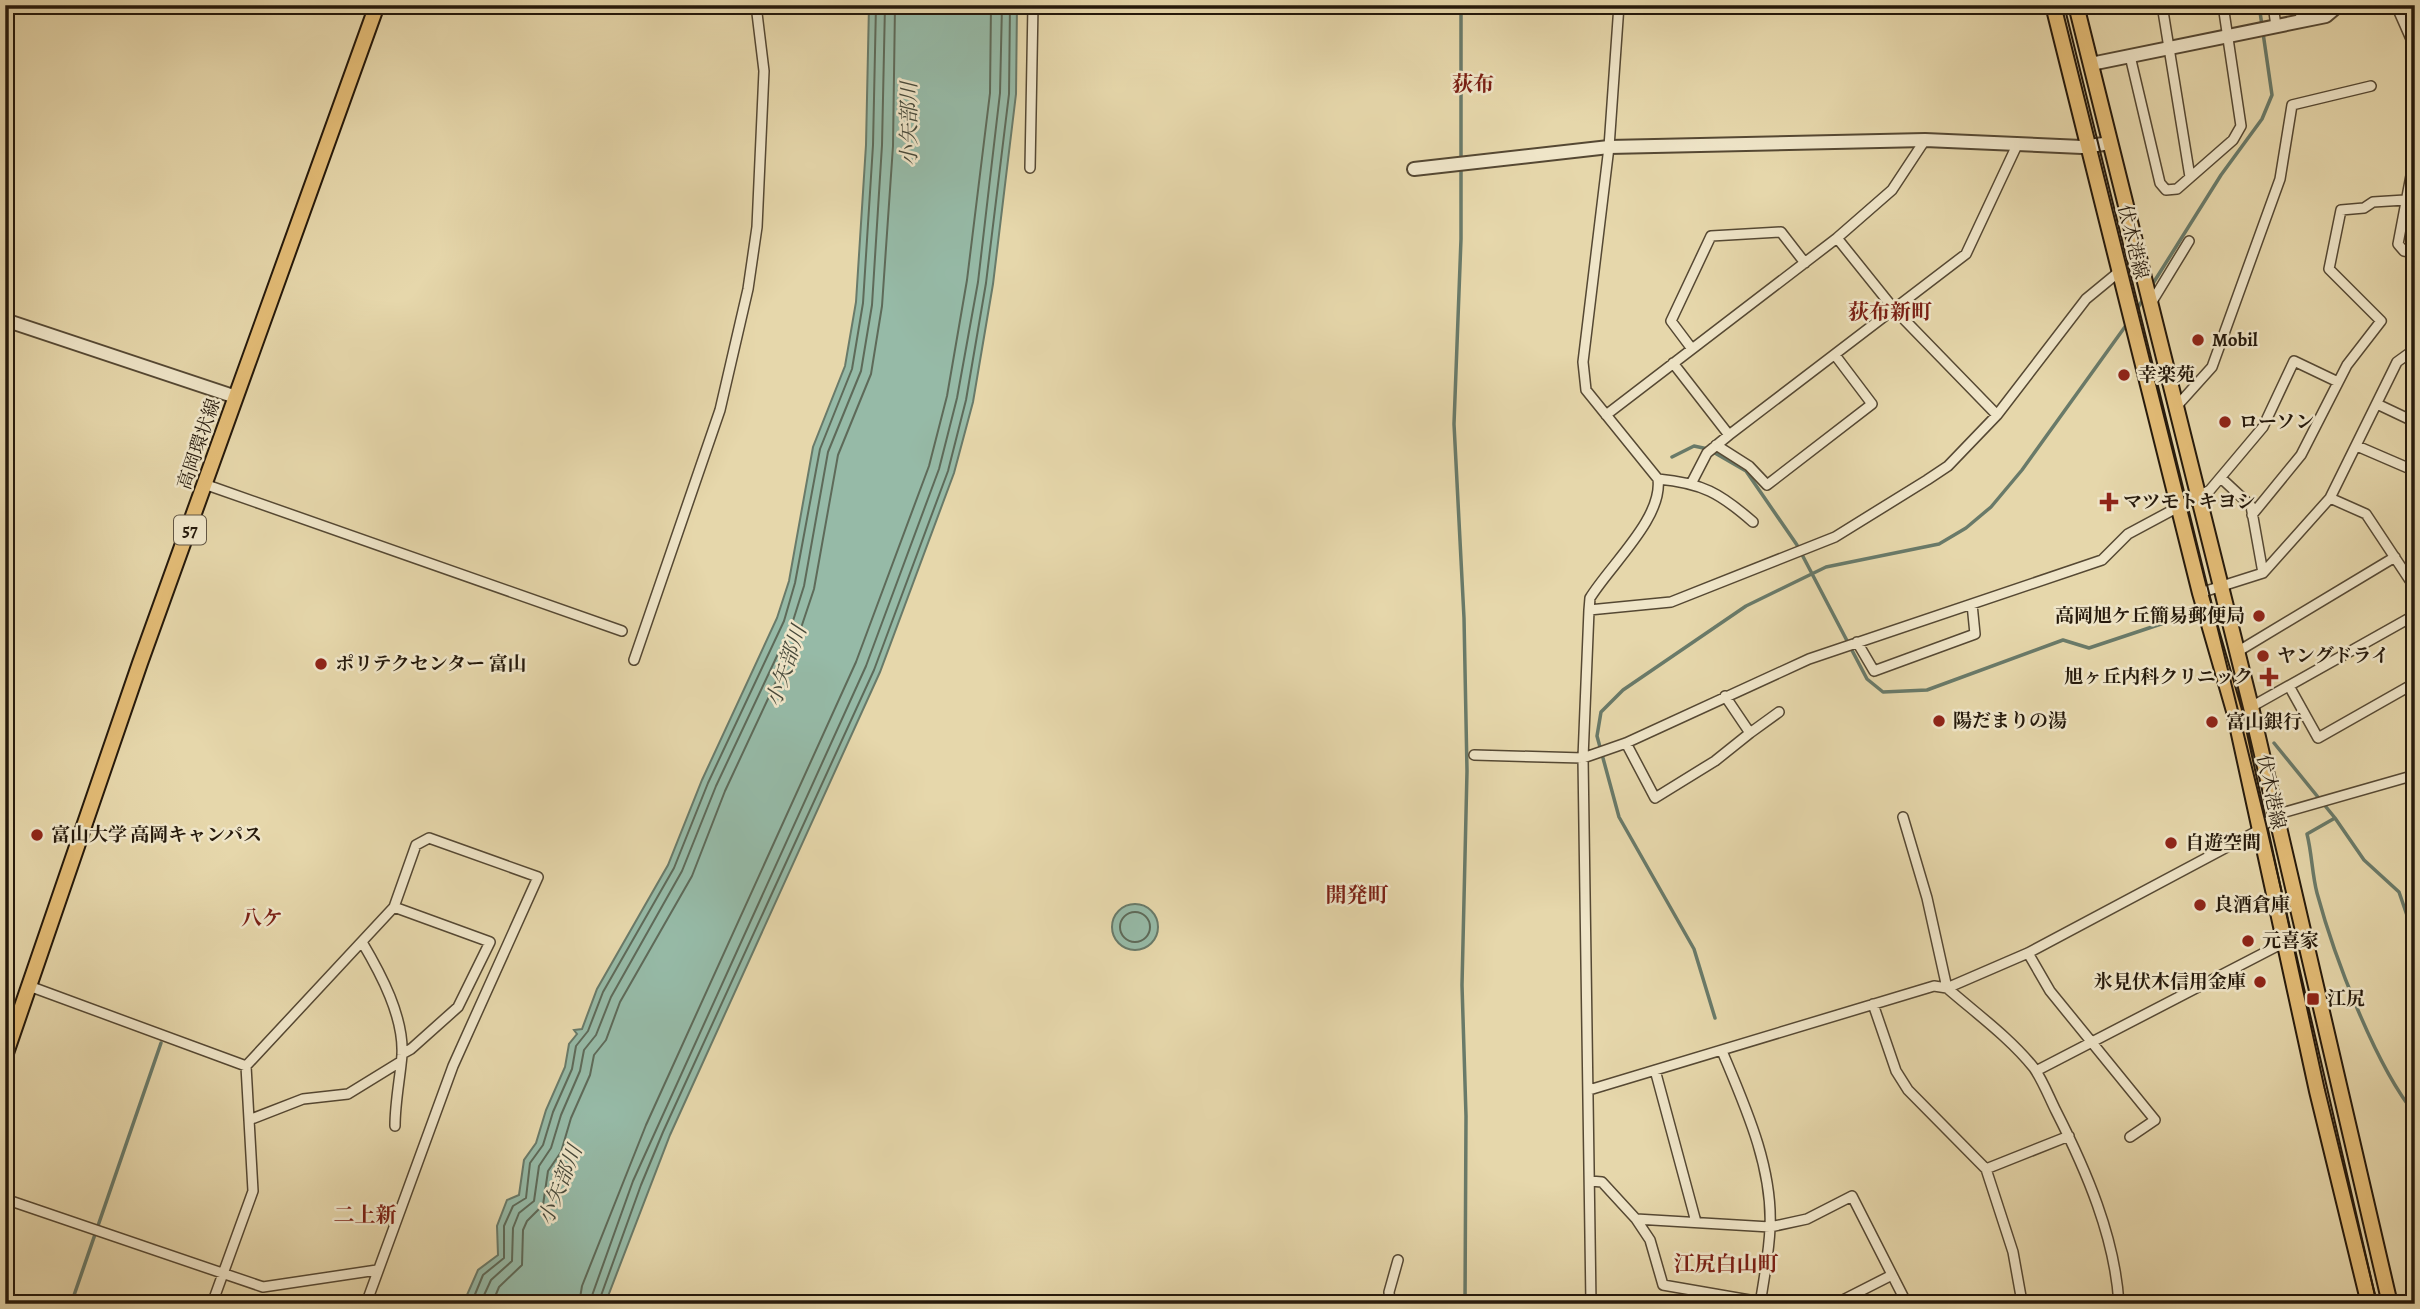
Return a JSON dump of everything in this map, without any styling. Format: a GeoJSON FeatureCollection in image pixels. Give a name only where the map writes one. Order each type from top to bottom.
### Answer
{"type":"FeatureCollection","features":[{"type":"Feature","properties":{"kind":"main road","name":"高岡環状線"},"geometry":{"type":"LineString","coordinates":[[5,1056],[140,663],[207,485],[377,5]]}},
{"type":"Feature","properties":{"kind":"main road","name":"伏木港線"},"geometry":{"type":"LineString","coordinates":[[2053,5],[2091,147],[2200,593],[2234,711],[2369,1304]]}},
{"type":"Feature","properties":{"kind":"main road","name":"伏木港線"},"geometry":{"type":"LineString","coordinates":[[2076,5],[2219,588],[2251,707],[2390,1304]]}},
{"type":"Feature","properties":{"kind":"street"},"geometry":{"type":"LineString","coordinates":[[634,660],[720,410],[748,289],[757,227],[764,71],[756,5]]}},
{"type":"Feature","properties":{"kind":"street"},"geometry":{"type":"LineString","coordinates":[[1030,169],[1032,5]]}},
{"type":"Feature","properties":{"kind":"street"},"geometry":{"type":"LineString","coordinates":[[1591,1304],[1583,758],[1590,598],[1653,511],[1660,492],[1658,479],[1586,390],[1583,362],[1608,146],[1619,5]]}},
{"type":"Feature","properties":{"kind":"street"},"geometry":{"type":"LineString","coordinates":[[2162,5],[2190,177]]}},
{"type":"Feature","properties":{"kind":"street"},"geometry":{"type":"LineString","coordinates":[[2130,56],[2160,183],[2166,190],[2177,189],[2233,140],[2241,126],[2223,5]]}},
{"type":"Feature","properties":{"kind":"street"},"geometry":{"type":"LineString","coordinates":[[2273,5],[2276,26]]}},
{"type":"Feature","properties":{"kind":"street"},"geometry":{"type":"LineString","coordinates":[[2298,22],[2304,5]]}},
{"type":"Feature","properties":{"kind":"street"},"geometry":{"type":"LineString","coordinates":[[2091,64],[2326,16],[2339,5]]}},
{"type":"Feature","properties":{"kind":"street"},"geometry":{"type":"LineString","coordinates":[[2396,5],[2415,48]]}},
{"type":"Feature","properties":{"kind":"street"},"geometry":{"type":"LineString","coordinates":[[2404,24],[2415,20]]}},
{"type":"Feature","properties":{"kind":"street"},"geometry":{"type":"LineString","coordinates":[[2176,407],[2212,367],[2280,179],[2292,105],[2371,86]]}},
{"type":"Feature","properties":{"kind":"street"},"geometry":{"type":"LineString","coordinates":[[1606,415],[1837,238],[1892,190],[1925,140]]}},
{"type":"Feature","properties":{"kind":"street"},"geometry":{"type":"LineString","coordinates":[[1413,169],[1608,146],[1925,140],[2091,147],[2111,142]]}},
{"type":"Feature","properties":{"kind":"street"},"geometry":{"type":"LineString","coordinates":[[1692,482],[1707,453],[1716,445],[1966,254],[2018,143]]}},
{"type":"Feature","properties":{"kind":"street"},"geometry":{"type":"LineString","coordinates":[[2414,162],[2398,243],[2404,251],[2415,253]]}},
{"type":"Feature","properties":{"kind":"street"},"geometry":{"type":"LineString","coordinates":[[2252,515],[2301,456],[2347,365],[2381,321],[2329,270],[2341,210],[2364,208],[2374,202],[2405,200]]}},
{"type":"Feature","properties":{"kind":"street"},"geometry":{"type":"LineString","coordinates":[[1692,349],[1671,321],[1711,236],[1781,232],[1805,263]]}},
{"type":"Feature","properties":{"kind":"street"},"geometry":{"type":"LineString","coordinates":[[1837,238],[1894,309],[1997,415]]}},
{"type":"Feature","properties":{"kind":"street"},"geometry":{"type":"LineString","coordinates":[[2150,305],[2189,241]]}},
{"type":"Feature","properties":{"kind":"street"},"geometry":{"type":"LineString","coordinates":[[1589,610],[1671,602],[1835,537],[1948,466],[1997,415],[2086,299],[2120,271]]}},
{"type":"Feature","properties":{"kind":"street"},"geometry":{"type":"LineString","coordinates":[[5,320],[236,397]]}},
{"type":"Feature","properties":{"kind":"street"},"geometry":{"type":"LineString","coordinates":[[2200,593],[2263,573],[2330,498],[2397,362],[2415,349]]}},
{"type":"Feature","properties":{"kind":"street"},"geometry":{"type":"LineString","coordinates":[[1716,445],[1749,466],[1767,485],[1872,404],[1835,355]]}},
{"type":"Feature","properties":{"kind":"street"},"geometry":{"type":"LineString","coordinates":[[1474,755],[1583,758],[1626,743],[1809,659],[2102,560],[2128,534],[2199,498],[2221,478],[2263,427],[2294,361],[2338,382]]}},
{"type":"Feature","properties":{"kind":"street"},"geometry":{"type":"LineString","coordinates":[[1673,363],[1729,435]]}},
{"type":"Feature","properties":{"kind":"street"},"geometry":{"type":"LineString","coordinates":[[2377,404],[2415,422]]}},
{"type":"Feature","properties":{"kind":"street"},"geometry":{"type":"LineString","coordinates":[[2357,446],[2415,471]]}},
{"type":"Feature","properties":{"kind":"street"},"geometry":{"type":"LineString","coordinates":[[2221,478],[2251,506],[2263,573]]}},
{"type":"Feature","properties":{"kind":"street"},"geometry":{"type":"LineString","coordinates":[[1658,479],[1692,482],[1725,497],[1753,522]]}},
{"type":"Feature","properties":{"kind":"street"},"geometry":{"type":"LineString","coordinates":[[207,485],[622,631]]}},
{"type":"Feature","properties":{"kind":"street"},"geometry":{"type":"LineString","coordinates":[[2330,498],[2366,514],[2415,588]]}},
{"type":"Feature","properties":{"kind":"street"},"geometry":{"type":"LineString","coordinates":[[2237,652],[2395,557]]}},
{"type":"Feature","properties":{"kind":"street"},"geometry":{"type":"LineString","coordinates":[[1857,642],[1874,671],[1975,634],[1972,604]]}},
{"type":"Feature","properties":{"kind":"street"},"geometry":{"type":"LineString","coordinates":[[2251,707],[2415,615]]}},
{"type":"Feature","properties":{"kind":"street"},"geometry":{"type":"LineString","coordinates":[[2289,685],[2318,738],[2415,683]]}},
{"type":"Feature","properties":{"kind":"street"},"geometry":{"type":"LineString","coordinates":[[1725,696],[1750,733]]}},
{"type":"Feature","properties":{"kind":"street"},"geometry":{"type":"LineString","coordinates":[[1626,743],[1655,798],[1715,761],[1779,712]]}},
{"type":"Feature","properties":{"kind":"street"},"geometry":{"type":"LineString","coordinates":[[1947,988],[2028,953],[2259,830],[2275,815],[2415,775]]}},
{"type":"Feature","properties":{"kind":"street"},"geometry":{"type":"LineString","coordinates":[[1903,817],[1927,898],[1947,988]]}},
{"type":"Feature","properties":{"kind":"street"},"geometry":{"type":"LineString","coordinates":[[212,1304],[253,1191],[246,1066],[394,907],[416,845],[422,839],[429,838],[538,877],[453,1066],[366,1304]]}},
{"type":"Feature","properties":{"kind":"street"},"geometry":{"type":"LineString","coordinates":[[249,1120],[303,1099],[348,1094],[401,1058],[458,1007],[490,942],[394,907]]}},
{"type":"Feature","properties":{"kind":"street"},"geometry":{"type":"LineString","coordinates":[[362,942],[398,1020],[401,1058],[395,1126]]}},
{"type":"Feature","properties":{"kind":"street"},"geometry":{"type":"LineString","coordinates":[[2036,1071],[2285,942]]}},
{"type":"Feature","properties":{"kind":"street"},"geometry":{"type":"LineString","coordinates":[[2028,953],[2050,991],[2155,1119],[2130,1137]]}},
{"type":"Feature","properties":{"kind":"street"},"geometry":{"type":"LineString","coordinates":[[29,986],[246,1066]]}},
{"type":"Feature","properties":{"kind":"street"},"geometry":{"type":"LineString","coordinates":[[1589,1090],[1934,986],[1947,988],[2014,1045],[2036,1071],[2069,1136],[2110,1242],[2117,1271],[2119,1304]]}},
{"type":"Feature","properties":{"kind":"street"},"geometry":{"type":"LineString","coordinates":[[1873,1004],[1896,1070],[1908,1090],[1986,1169],[2013,1252],[2022,1302],[2041,1304]]}},
{"type":"Feature","properties":{"kind":"street"},"geometry":{"type":"LineString","coordinates":[[1590,1181],[1602,1182],[1636,1219],[1650,1240],[1663,1285],[1760,1303],[1770,1227],[1765,1175],[1751,1119],[1722,1051]]}},
{"type":"Feature","properties":{"kind":"street"},"geometry":{"type":"LineString","coordinates":[[1655,1070],[1696,1222]]}},
{"type":"Feature","properties":{"kind":"street"},"geometry":{"type":"LineString","coordinates":[[1986,1169],[2069,1136]]}},
{"type":"Feature","properties":{"kind":"street"},"geometry":{"type":"LineString","coordinates":[[1636,1219],[1770,1227],[1808,1219],[1852,1196],[1907,1304]]}},
{"type":"Feature","properties":{"kind":"street"},"geometry":{"type":"LineString","coordinates":[[5,1199],[263,1287],[377,1270]]}},
{"type":"Feature","properties":{"kind":"street"},"geometry":{"type":"LineString","coordinates":[[1390,1304],[1389,1292],[1398,1260]]}},
{"type":"Feature","properties":{"kind":"street"},"geometry":{"type":"LineString","coordinates":[[1836,1304],[1892,1275]]}},
{"type":"Feature","properties":{"kind":"water","name":"小矢部川"},"geometry":{"type":"Polygon","coordinates":[[[869,5],[1017,5],[1016,94],[993,284],[973,402],[954,473],[880,672],[670,1135],[605,1304],[463,1304],[478,1270],[498,1255],[497,1226],[507,1200],[519,1195],[524,1160],[536,1143],[546,1110],[565,1067],[569,1044],[577,1034],[574,1030],[582,1029],[597,989],[668,865],[702,780],[777,618],[789,581],[813,447],[845,366],[856,302],[866,145],[869,5]]]}},
{"type":"Feature","properties":{"kind":"water"},"geometry":{"type":"Polygon","coordinates":[[[1135,904],[1151,911],[1158,927],[1151,943],[1135,950],[1119,943],[1112,927],[1119,911],[1135,904]]]}},
{"type":"Feature","properties":{"kind":"waterway"},"geometry":{"type":"LineString","coordinates":[[1461,5],[1461,239],[1454,424],[1464,618],[1467,771],[1462,985],[1466,1116],[1465,1304]]}},
{"type":"Feature","properties":{"kind":"waterway"},"geometry":{"type":"LineString","coordinates":[[2152,285],[2221,175],[2262,119],[2272,95],[2259,5]]}},
{"type":"Feature","properties":{"kind":"waterway"},"geometry":{"type":"LineString","coordinates":[[2135,312],[2144,298]]}},
{"type":"Feature","properties":{"kind":"waterway"},"geometry":{"type":"LineString","coordinates":[[1715,1018],[1694,949],[1619,817],[1597,736],[1601,712],[1623,690],[1746,606],[1826,567],[1939,544],[1966,528],[1991,507],[2022,470],[2127,324]]}},
{"type":"Feature","properties":{"kind":"waterway"},"geometry":{"type":"LineString","coordinates":[[1672,457],[1694,446],[1708,449],[1746,471],[1797,545],[1867,679],[1883,692],[1927,690],[2063,640],[2089,648],[2170,621]]}},
{"type":"Feature","properties":{"kind":"waterway"},"geometry":{"type":"LineString","coordinates":[[2274,743],[2335,818],[2364,860],[2399,892],[2411,927]]}},
{"type":"Feature","properties":{"kind":"waterway"},"geometry":{"type":"LineString","coordinates":[[2335,818],[2307,834],[2317,893],[2357,1009],[2385,1068],[2415,1114]]}},
{"type":"Feature","properties":{"kind":"waterway"},"geometry":{"type":"LineString","coordinates":[[71,1304],[161,1043]]}},
{"type":"Feature","properties":{"kind":"waterway"},"geometry":{"type":"LineString","coordinates":[[1427,1304],[1427,1300],[1438,1304]]}},
{"type":"Feature","properties":{"kind":"tram line"},"geometry":{"type":"LineString","coordinates":[[2064,5],[2266,824],[2377,1304]]}},
{"type":"Feature","properties":{"kind":"place","name":"Mobil"},"geometry":{"type":"Point","coordinates":[2198,340]}},
{"type":"Feature","properties":{"kind":"place","name":"幸楽苑"},"geometry":{"type":"Point","coordinates":[2124,375]}},
{"type":"Feature","properties":{"kind":"place","name":"ローソン"},"geometry":{"type":"Point","coordinates":[2225,422]}},
{"type":"Feature","properties":{"kind":"place","name":"マツモトキヨシ"},"geometry":{"type":"Point","coordinates":[2109,502]}},
{"type":"Feature","properties":{"kind":"place","name":"高岡旭ケ丘簡易郵便局"},"geometry":{"type":"Point","coordinates":[2259,616]}},
{"type":"Feature","properties":{"kind":"place","name":"ヤングドライ"},"geometry":{"type":"Point","coordinates":[2263,656]}},
{"type":"Feature","properties":{"kind":"place","name":"ポリテクセンター 富山"},"geometry":{"type":"Point","coordinates":[321,664]}},
{"type":"Feature","properties":{"kind":"place","name":"旭ヶ丘内科クリニック"},"geometry":{"type":"Point","coordinates":[2269,677]}},
{"type":"Feature","properties":{"kind":"place","name":"陽だまりの湯"},"geometry":{"type":"Point","coordinates":[1939,721]}},
{"type":"Feature","properties":{"kind":"place","name":"富山銀行"},"geometry":{"type":"Point","coordinates":[2212,722]}},
{"type":"Feature","properties":{"kind":"place","name":"富山大学 高岡キャンパス"},"geometry":{"type":"Point","coordinates":[37,835]}},
{"type":"Feature","properties":{"kind":"place","name":"自遊空間"},"geometry":{"type":"Point","coordinates":[2171,843]}},
{"type":"Feature","properties":{"kind":"place","name":"良酒倉庫"},"geometry":{"type":"Point","coordinates":[2200,905]}},
{"type":"Feature","properties":{"kind":"place","name":"元喜家"},"geometry":{"type":"Point","coordinates":[2248,941]}},
{"type":"Feature","properties":{"kind":"place","name":"氷見伏木信用金庫"},"geometry":{"type":"Point","coordinates":[2260,982]}},
{"type":"Feature","properties":{"kind":"place","name":"江尻"},"geometry":{"type":"Point","coordinates":[2313,999]}},
{"type":"Feature","properties":{"kind":"district","name":"荻布"},"geometry":{"type":"Point","coordinates":[1473,84]}},
{"type":"Feature","properties":{"kind":"district","name":"荻布新町"},"geometry":{"type":"Point","coordinates":[1890,312]}},
{"type":"Feature","properties":{"kind":"district","name":"開発町"},"geometry":{"type":"Point","coordinates":[1357,895]}},
{"type":"Feature","properties":{"kind":"district","name":"八ケ"},"geometry":{"type":"Point","coordinates":[262,918]}},
{"type":"Feature","properties":{"kind":"district","name":"二上新"},"geometry":{"type":"Point","coordinates":[365,1215]}},
{"type":"Feature","properties":{"kind":"district","name":"江尻白山町"},"geometry":{"type":"Point","coordinates":[1726,1264]}}]}
